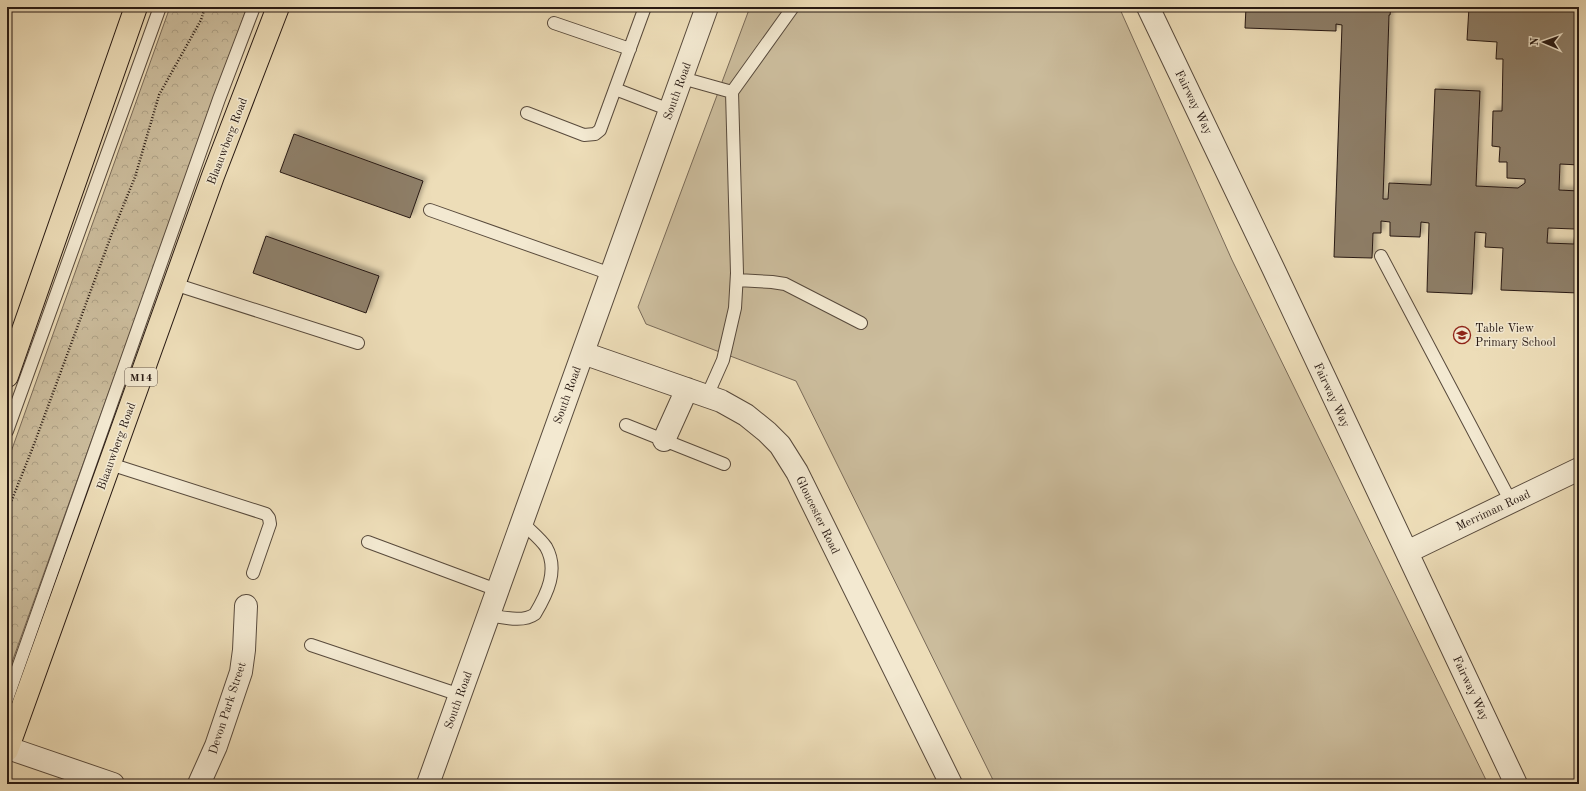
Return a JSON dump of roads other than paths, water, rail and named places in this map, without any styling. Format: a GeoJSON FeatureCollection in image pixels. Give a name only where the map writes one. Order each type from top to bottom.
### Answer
{"type":"FeatureCollection","features":[{"type":"Feature","properties":{"kind":"main road"},"geometry":{"type":"LineString","coordinates":[[7,376],[136,7]]}},
{"type":"Feature","properties":{"kind":"main road","name":"Blaauwberg Road"},"geometry":{"type":"LineString","coordinates":[[7,749],[213,176],[278,7]]}},
{"type":"Feature","properties":{"kind":"street","name":"South Road"},"geometry":{"type":"LineString","coordinates":[[428,784],[707,7]]}},
{"type":"Feature","properties":{"kind":"street","name":"Fairway Way"},"geometry":{"type":"LineString","coordinates":[[1148,7],[1516,784]]}},
{"type":"Feature","properties":{"kind":"street","name":"Gloucester Road"},"geometry":{"type":"LineString","coordinates":[[583,353],[721,401],[746,414],[780,445],[797,472],[951,784]]}},
{"type":"Feature","properties":{"kind":"street"},"geometry":{"type":"LineString","coordinates":[[664,440],[697,393]]}},
{"type":"Feature","properties":{"kind":"street","name":"Merriman Road"},"geometry":{"type":"LineString","coordinates":[[1407,552],[1579,469]]}},
{"type":"Feature","properties":{"kind":"street","name":"Devon Park Street"},"geometry":{"type":"LineString","coordinates":[[199,784],[216,746],[240,672],[244,650],[246,606]]}},
{"type":"Feature","properties":{"kind":"street"},"geometry":{"type":"LineString","coordinates":[[7,749],[113,784]]}},
{"type":"Feature","properties":{"kind":"lane"},"geometry":{"type":"LineString","coordinates":[[7,431],[160,7]]}},
{"type":"Feature","properties":{"kind":"lane"},"geometry":{"type":"LineString","coordinates":[[7,699],[219,99],[254,7]]}},
{"type":"Feature","properties":{"kind":"lane"},"geometry":{"type":"LineString","coordinates":[[527,113],[584,135],[595,134],[600,130],[644,7]]}},
{"type":"Feature","properties":{"kind":"lane"},"geometry":{"type":"LineString","coordinates":[[697,393],[722,360],[735,308],[737,280],[732,92],[793,7]]}},
{"type":"Feature","properties":{"kind":"lane"},"geometry":{"type":"LineString","coordinates":[[554,23],[630,49]]}},
{"type":"Feature","properties":{"kind":"lane"},"geometry":{"type":"LineString","coordinates":[[682,78],[732,92]]}},
{"type":"Feature","properties":{"kind":"lane"},"geometry":{"type":"LineString","coordinates":[[615,89],[670,110]]}},
{"type":"Feature","properties":{"kind":"lane"},"geometry":{"type":"LineString","coordinates":[[430,210],[611,274]]}},
{"type":"Feature","properties":{"kind":"lane"},"geometry":{"type":"LineString","coordinates":[[1381,256],[1510,502]]}},
{"type":"Feature","properties":{"kind":"lane"},"geometry":{"type":"LineString","coordinates":[[737,280],[785,284],[861,322]]}},
{"type":"Feature","properties":{"kind":"lane"},"geometry":{"type":"LineString","coordinates":[[174,284],[358,343]]}},
{"type":"Feature","properties":{"kind":"lane"},"geometry":{"type":"LineString","coordinates":[[626,425],[724,464]]}},
{"type":"Feature","properties":{"kind":"lane"},"geometry":{"type":"LineString","coordinates":[[110,464],[266,514],[269,518],[270,524],[253,573]]}},
{"type":"Feature","properties":{"kind":"lane"},"geometry":{"type":"LineString","coordinates":[[488,615],[518,618],[531,617],[535,614],[549,587],[552,575],[550,558],[546,546],[522,522]]}},
{"type":"Feature","properties":{"kind":"lane"},"geometry":{"type":"LineString","coordinates":[[368,542],[497,590]]}},
{"type":"Feature","properties":{"kind":"lane"},"geometry":{"type":"LineString","coordinates":[[311,645],[460,695]]}},
{"type":"Feature","properties":{"kind":"place","name":"Table View Primary School"},"geometry":{"type":"Point","coordinates":[1462,335]}}]}
